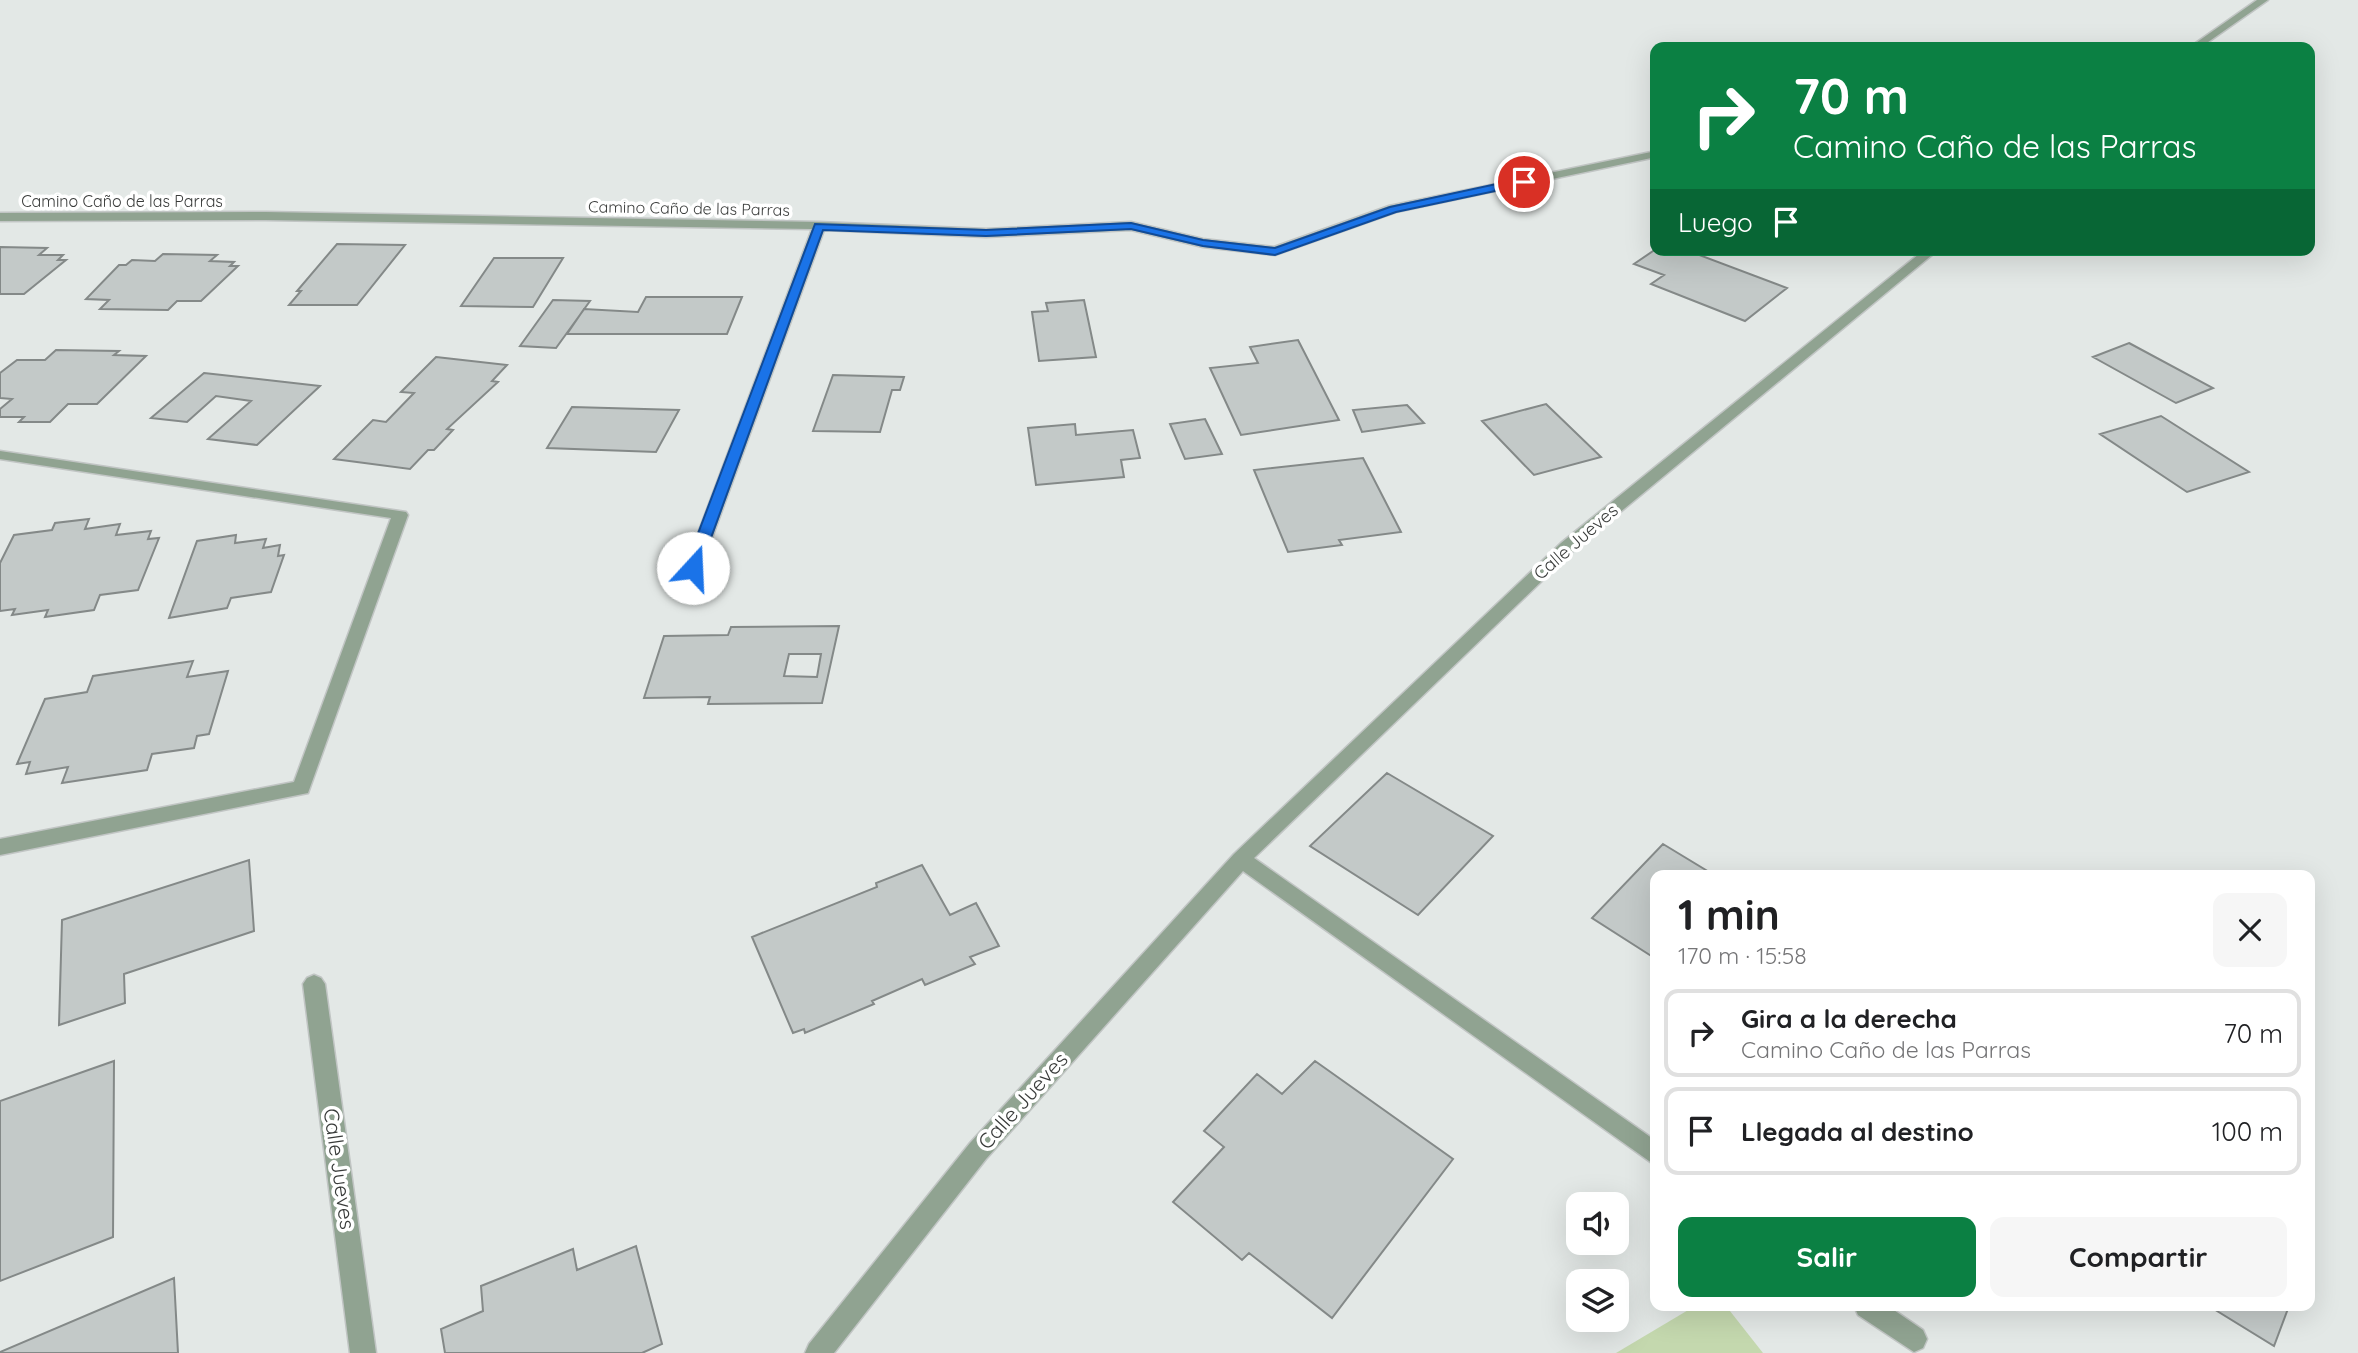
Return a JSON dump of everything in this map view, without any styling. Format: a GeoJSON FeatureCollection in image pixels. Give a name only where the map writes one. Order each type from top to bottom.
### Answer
{"type":"FeatureCollection","features":[{"type":"Feature","properties":{"kind":"street"},"geometry":{"type":"LineString","coordinates":[[2202,42],[2263,0]]}},
{"type":"Feature","properties":{"kind":"street","name":"Camino Caño de las Parras"},"geometry":{"type":"LineString","coordinates":[[0,217],[266,216],[819,226],[986,233],[1131,226],[1203,243],[1275,251],[1394,209],[1650,155]]}},
{"type":"Feature","properties":{"kind":"street"},"geometry":{"type":"LineString","coordinates":[[693,568],[819,226]]}},
{"type":"Feature","properties":{"kind":"street","name":"Calle Jueves"},"geometry":{"type":"LineString","coordinates":[[818,1353],[978,1151],[1241,859],[1567,547],[1926,256]]}},
{"type":"Feature","properties":{"kind":"street"},"geometry":{"type":"LineString","coordinates":[[0,456],[400,515],[301,788],[0,847]]}},
{"type":"Feature","properties":{"kind":"street"},"geometry":{"type":"LineString","coordinates":[[1241,859],[1650,1151]]}},
{"type":"Feature","properties":{"kind":"street","name":"Calle Jueves"},"geometry":{"type":"LineString","coordinates":[[314,984],[363,1353]]}},
{"type":"Feature","properties":{"kind":"street"},"geometry":{"type":"LineString","coordinates":[[1874,1311],[1914,1339]]}},
{"type":"Feature","properties":{"kind":"green space"},"geometry":{"type":"Polygon","coordinates":[[[1687,1311],[1730,1311],[1763,1353],[1616,1353],[1687,1311]]]}},
{"type":"Feature","properties":{"kind":"building"},"geometry":{"type":"Polygon","coordinates":[[[337,244],[405,245],[357,305],[289,305],[301,291],[297,291],[337,244]]]}},
{"type":"Feature","properties":{"kind":"building"},"geometry":{"type":"Polygon","coordinates":[[[0,247],[47,248],[39,255],[63,255],[58,260],[66,260],[24,294],[0,294],[0,247]]]}},
{"type":"Feature","properties":{"kind":"building"},"geometry":{"type":"Polygon","coordinates":[[[1650,253],[1650,256],[1702,256],[1787,288],[1745,321],[1651,284],[1664,275],[1634,264],[1650,253]]]}},
{"type":"Feature","properties":{"kind":"building"},"geometry":{"type":"Polygon","coordinates":[[[163,254],[217,255],[210,261],[234,262],[230,266],[238,266],[201,301],[177,301],[168,310],[100,309],[109,300],[86,299],[119,265],[126,265],[132,260],[155,261],[163,254]]]}},
{"type":"Feature","properties":{"kind":"building"},"geometry":{"type":"Polygon","coordinates":[[[494,258],[563,258],[533,307],[461,306],[494,258]]]}},
{"type":"Feature","properties":{"kind":"building"},"geometry":{"type":"Polygon","coordinates":[[[646,297],[742,297],[727,334],[567,334],[584,309],[638,312],[646,297]]]}},
{"type":"Feature","properties":{"kind":"building"},"geometry":{"type":"Polygon","coordinates":[[[553,300],[590,301],[556,348],[520,346],[553,300]]]}},
{"type":"Feature","properties":{"kind":"building"},"geometry":{"type":"Polygon","coordinates":[[[1084,300],[1096,357],[1039,361],[1032,312],[1048,311],[1046,303],[1084,300]]]}},
{"type":"Feature","properties":{"kind":"building"},"geometry":{"type":"Polygon","coordinates":[[[1298,340],[1339,420],[1241,435],[1210,368],[1258,363],[1250,347],[1298,340]]]}},
{"type":"Feature","properties":{"kind":"building"},"geometry":{"type":"Polygon","coordinates":[[[2129,343],[2213,388],[2176,403],[2093,357],[2129,343]]]}},
{"type":"Feature","properties":{"kind":"building"},"geometry":{"type":"Polygon","coordinates":[[[56,350],[119,351],[114,355],[146,356],[97,404],[68,404],[50,422],[19,422],[24,417],[0,417],[0,409],[12,399],[0,398],[0,373],[17,360],[45,360],[56,350]]]}},
{"type":"Feature","properties":{"kind":"building"},"geometry":{"type":"Polygon","coordinates":[[[436,357],[507,365],[492,381],[498,382],[447,429],[453,430],[434,450],[428,450],[410,469],[334,459],[373,420],[386,422],[414,393],[401,392],[436,357]]]}},
{"type":"Feature","properties":{"kind":"building"},"geometry":{"type":"Polygon","coordinates":[[[204,373],[320,386],[257,445],[208,439],[251,401],[216,396],[187,422],[151,418],[204,373]]]}},
{"type":"Feature","properties":{"kind":"building"},"geometry":{"type":"Polygon","coordinates":[[[833,375],[904,377],[900,390],[892,390],[880,432],[813,431],[833,375]]]}},
{"type":"Feature","properties":{"kind":"building"},"geometry":{"type":"Polygon","coordinates":[[[1546,404],[1601,457],[1534,475],[1482,421],[1546,404]]]}},
{"type":"Feature","properties":{"kind":"building"},"geometry":{"type":"Polygon","coordinates":[[[1407,405],[1424,423],[1362,432],[1353,410],[1407,405]]]}},
{"type":"Feature","properties":{"kind":"building"},"geometry":{"type":"Polygon","coordinates":[[[572,407],[679,410],[656,452],[547,448],[572,407]]]}},
{"type":"Feature","properties":{"kind":"building"},"geometry":{"type":"Polygon","coordinates":[[[2161,416],[2249,472],[2187,492],[2100,434],[2161,416]]]}},
{"type":"Feature","properties":{"kind":"building"},"geometry":{"type":"Polygon","coordinates":[[[1205,419],[1222,454],[1185,459],[1170,424],[1205,419]]]}},
{"type":"Feature","properties":{"kind":"building"},"geometry":{"type":"Polygon","coordinates":[[[1075,424],[1076,435],[1133,430],[1140,458],[1121,460],[1124,477],[1036,485],[1028,428],[1075,424]]]}},
{"type":"Feature","properties":{"kind":"building"},"geometry":{"type":"Polygon","coordinates":[[[1363,458],[1401,532],[1339,540],[1342,545],[1288,552],[1254,470],[1363,458]]]}},
{"type":"Feature","properties":{"kind":"building"},"geometry":{"type":"Polygon","coordinates":[[[89,519],[85,529],[120,524],[116,535],[151,531],[148,539],[159,538],[138,590],[100,595],[94,610],[45,617],[48,610],[12,615],[15,609],[0,611],[0,563],[14,535],[52,530],[55,523],[89,519]]]}},
{"type":"Feature","properties":{"kind":"building"},"geometry":{"type":"Polygon","coordinates":[[[236,535],[235,543],[266,539],[263,548],[280,545],[278,556],[284,555],[271,592],[231,598],[227,608],[169,618],[197,541],[236,535]]]}},
{"type":"Feature","properties":{"kind":"building"},"geometry":{"type":"Polygon","coordinates":[[[839,626],[822,703],[708,704],[710,697],[644,698],[664,636],[728,635],[731,627],[839,626]],[[789,654],[784,676],[817,677],[821,654],[789,654]]]}},
{"type":"Feature","properties":{"kind":"building"},"geometry":{"type":"Polygon","coordinates":[[[193,661],[187,677],[228,671],[209,734],[197,736],[194,748],[152,754],[147,770],[62,783],[68,767],[26,774],[30,762],[17,764],[45,699],[87,692],[93,676],[193,661]]]}},
{"type":"Feature","properties":{"kind":"building"},"geometry":{"type":"Polygon","coordinates":[[[1387,773],[1493,836],[1418,915],[1310,846],[1387,773]]]}},
{"type":"Feature","properties":{"kind":"building"},"geometry":{"type":"Polygon","coordinates":[[[1663,844],[1706,870],[1650,870],[1650,955],[1592,918],[1663,844]]]}},
{"type":"Feature","properties":{"kind":"building"},"geometry":{"type":"Polygon","coordinates":[[[249,860],[254,931],[124,974],[125,1003],[59,1025],[62,920],[249,860]]]}},
{"type":"Feature","properties":{"kind":"building"},"geometry":{"type":"Polygon","coordinates":[[[922,865],[950,915],[976,903],[999,946],[970,957],[975,964],[925,985],[922,979],[872,1001],[874,1004],[805,1033],[804,1029],[793,1033],[752,937],[877,887],[876,883],[922,865]]]}},
{"type":"Feature","properties":{"kind":"building"},"geometry":{"type":"Polygon","coordinates":[[[114,1061],[113,1237],[0,1281],[0,1101],[114,1061]]]}},
{"type":"Feature","properties":{"kind":"building"},"geometry":{"type":"Polygon","coordinates":[[[1315,1061],[1453,1159],[1332,1318],[1249,1253],[1242,1260],[1173,1202],[1224,1147],[1204,1131],[1257,1074],[1282,1094],[1315,1061]]]}},
{"type":"Feature","properties":{"kind":"building"},"geometry":{"type":"Polygon","coordinates":[[[636,1246],[662,1344],[642,1353],[445,1353],[441,1329],[483,1311],[481,1286],[573,1249],[577,1270],[636,1246]]]}},
{"type":"Feature","properties":{"kind":"building"},"geometry":{"type":"Polygon","coordinates":[[[174,1278],[178,1353],[0,1353],[0,1352],[174,1278]]]}},
{"type":"Feature","properties":{"kind":"building"},"geometry":{"type":"Polygon","coordinates":[[[2217,1311],[2287,1311],[2274,1346],[2217,1311]]]}},
{"type":"Feature","properties":{"kind":"route"},"geometry":{"type":"LineString","coordinates":[[693,568],[819,226],[986,233],[1131,226],[1203,243],[1275,251],[1394,209],[1524,182]]}}]}
